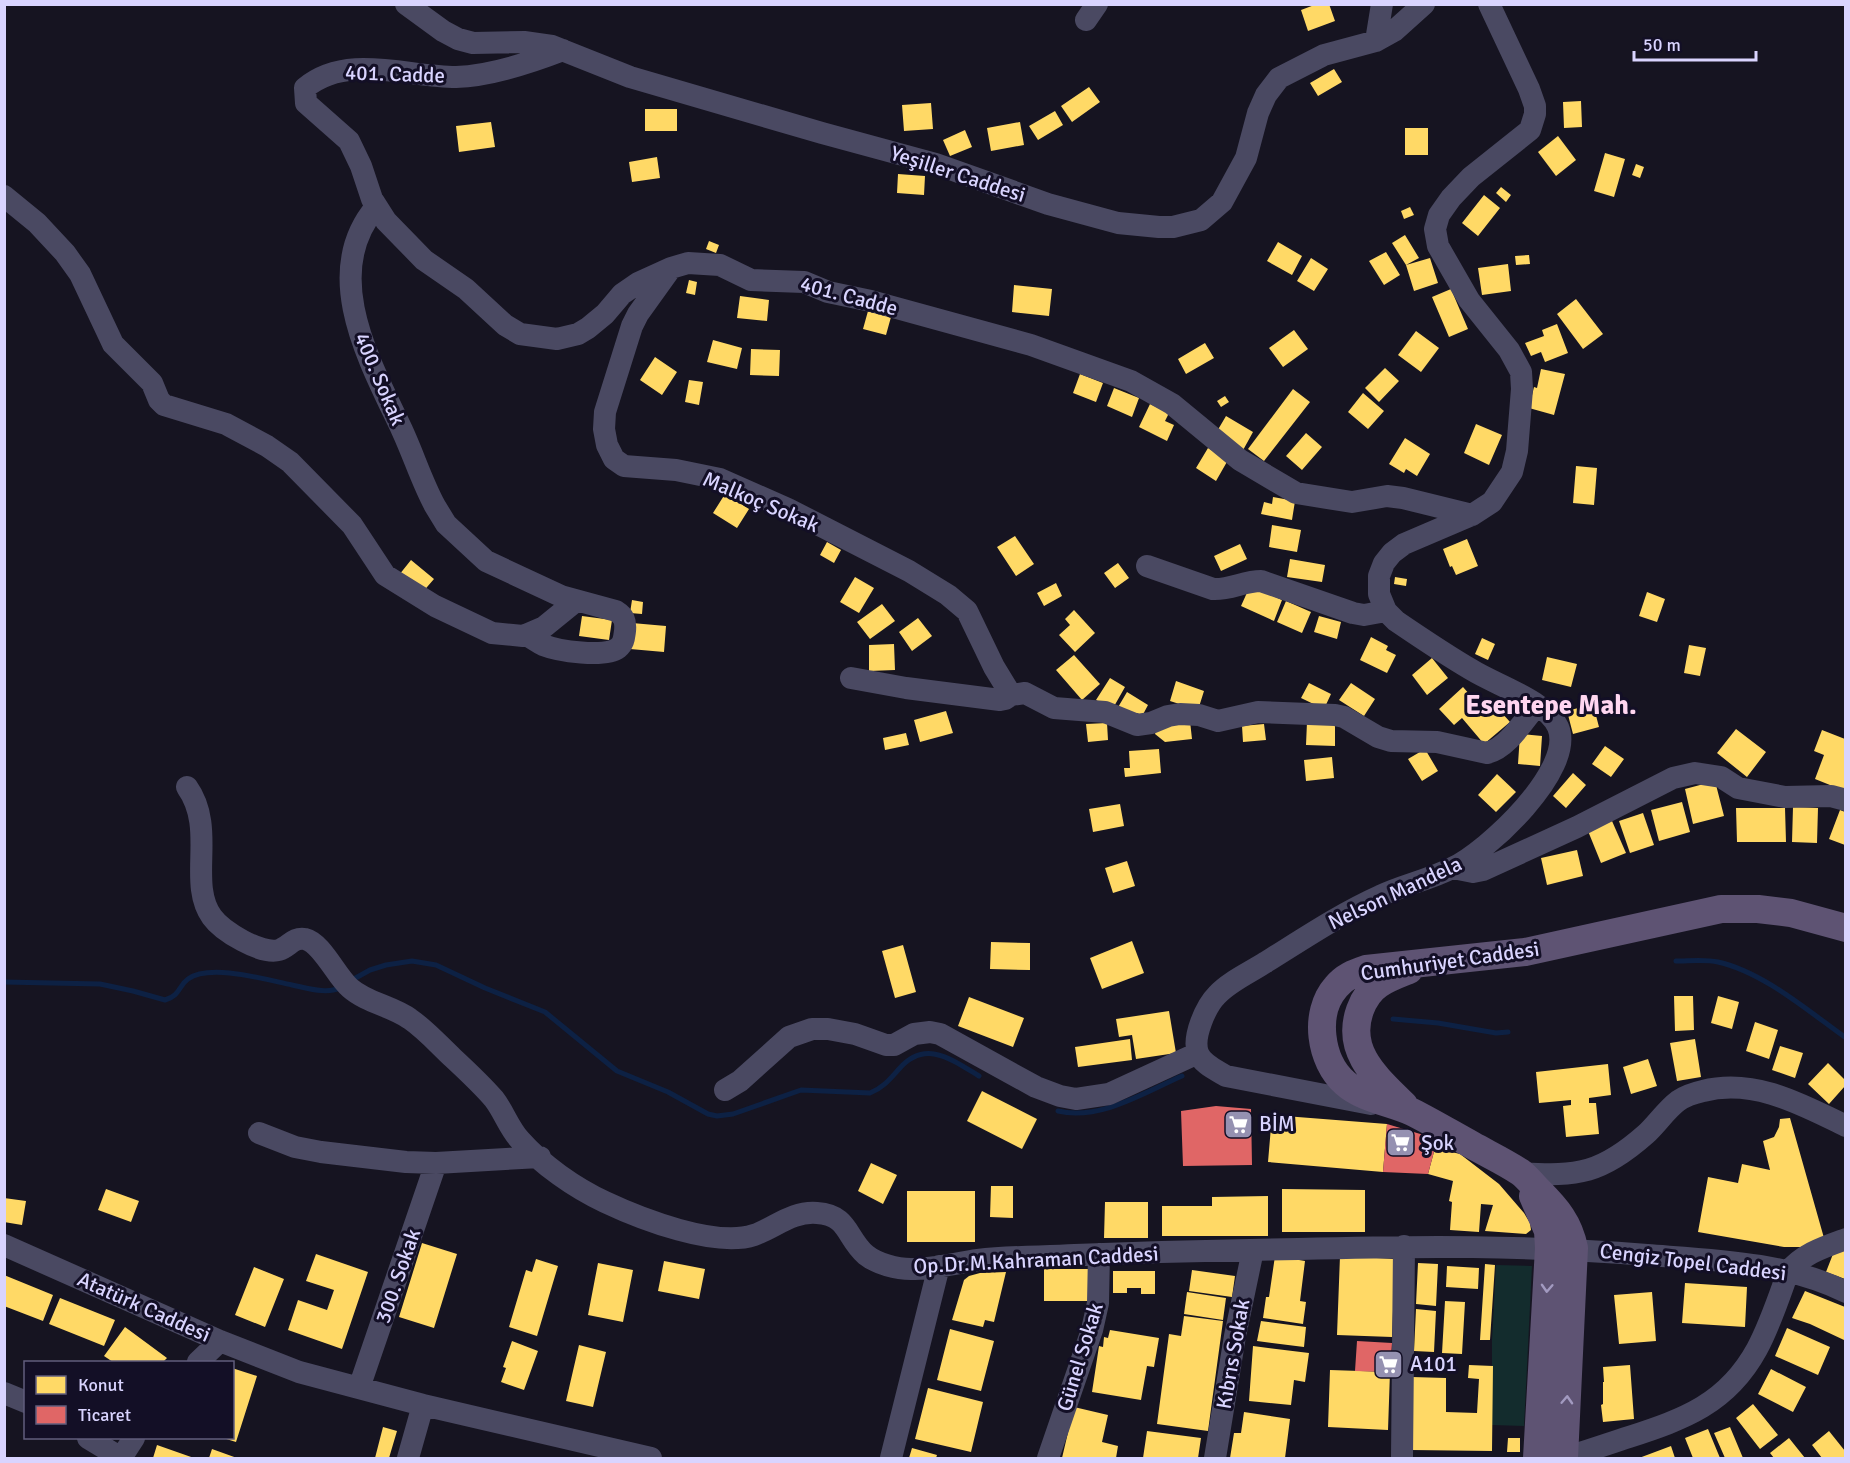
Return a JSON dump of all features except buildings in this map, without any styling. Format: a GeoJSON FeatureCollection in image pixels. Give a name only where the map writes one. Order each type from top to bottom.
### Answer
{"type":"FeatureCollection","features":[{"type":"Feature","properties":{"kind":"main road","name":"Cumhuriyet Caddesi"},"geometry":{"type":"LineString","coordinates":[[1564,1458],[1561,1248],[1571,1235],[1559,1211],[1521,1173],[1411,1112],[1357,1091],[1337,1074],[1324,1045],[1322,1025],[1324,1011],[1334,989],[1353,973],[1382,966],[1422,964],[1525,952],[1721,909],[1758,909],[1791,913],[1845,928]]}},
{"type":"Feature","properties":{"kind":"main road"},"geometry":{"type":"LineString","coordinates":[[1536,1458],[1561,1248]]}},
{"type":"Feature","properties":{"kind":"street","name":"Yeşiller Caddesi"},"geometry":{"type":"LineString","coordinates":[[406,4],[458,39],[473,43],[537,43],[563,50],[630,77],[936,164],[1048,204],[1118,223],[1173,227],[1201,220],[1222,202],[1246,158],[1258,113],[1266,94],[1279,78],[1324,55],[1376,41],[1394,31],[1424,4]]}},
{"type":"Feature","properties":{"kind":"street"},"geometry":{"type":"LineString","coordinates":[[1376,41],[1382,4]]}},
{"type":"Feature","properties":{"kind":"street"},"geometry":{"type":"LineString","coordinates":[[1147,566],[1213,590],[1261,581],[1353,613],[1364,615],[1386,611],[1379,594],[1379,576],[1384,563],[1392,553],[1404,544],[1472,514],[1492,502],[1512,472],[1517,451],[1522,389],[1521,372],[1509,350],[1469,300],[1438,246],[1435,229],[1439,215],[1450,198],[1471,177],[1530,129],[1535,114],[1535,106],[1529,89],[1489,4]]}},
{"type":"Feature","properties":{"kind":"street","name":"401. Cadde"},"geometry":{"type":"LineString","coordinates":[[563,50],[541,59],[481,74],[457,77],[359,69],[335,72],[314,80],[305,88],[306,103],[349,141],[376,207],[386,221],[424,260],[466,289],[506,326],[520,334],[557,339],[578,334],[605,314],[622,294],[638,283],[688,263],[720,265],[751,280],[804,282],[828,292],[871,301],[1031,345],[1116,375],[1172,404],[1240,460],[1296,493],[1352,502],[1387,496],[1472,514]]}},
{"type":"Feature","properties":{"kind":"street"},"geometry":{"type":"LineString","coordinates":[[4,196],[56,241],[80,274],[113,344],[152,383],[159,400],[164,405],[226,424],[267,446],[290,462],[352,525],[380,568],[393,580],[435,606],[492,633],[512,636],[526,635],[544,627],[576,601]]}},
{"type":"Feature","properties":{"kind":"street","name":"400. Sokak"},"geometry":{"type":"LineString","coordinates":[[376,207],[365,220],[353,255],[352,297],[365,353],[435,506],[446,524],[486,561],[576,601],[602,607],[622,615],[625,626],[623,642],[619,647],[605,653],[553,648],[526,635]]}},
{"type":"Feature","properties":{"kind":"street","name":"Malkoç Sokak"},"geometry":{"type":"LineString","coordinates":[[671,268],[638,314],[632,327],[605,412],[604,429],[607,445],[614,459],[624,466],[676,470],[720,479],[788,509],[909,571],[948,595],[967,611],[994,667],[1011,695]]}},
{"type":"Feature","properties":{"kind":"street","name":"Nelson Mandela"},"geometry":{"type":"LineString","coordinates":[[1198,1053],[1198,1029],[1206,1009],[1218,994],[1337,918],[1381,896],[1453,868],[1479,852],[1510,823],[1551,772],[1560,748],[1559,729],[1552,716],[1537,705],[1473,671],[1396,621],[1386,611]]}},
{"type":"Feature","properties":{"kind":"street"},"geometry":{"type":"LineString","coordinates":[[851,678],[906,688],[1000,700],[1011,695],[1025,693],[1059,709],[1105,712],[1137,726],[1180,714],[1199,715],[1218,721],[1258,712],[1335,715],[1344,717],[1378,737],[1391,741],[1437,742],[1487,753],[1504,743],[1537,705]]}},
{"type":"Feature","properties":{"kind":"street"},"geometry":{"type":"LineString","coordinates":[[1453,868],[1473,872],[1483,870],[1577,827],[1673,778],[1695,773],[1721,777],[1738,788],[1785,797],[1831,796],[1845,800]]}},
{"type":"Feature","properties":{"kind":"street","name":"Op.Dr.M.Kahraman Caddesi"},"geometry":{"type":"LineString","coordinates":[[187,787],[195,798],[199,810],[202,889],[210,915],[229,933],[272,951],[280,950],[292,941],[309,940],[345,983],[407,1016],[417,1024],[497,1103],[517,1137],[558,1173],[599,1200],[651,1221],[681,1230],[723,1238],[737,1238],[753,1236],[789,1217],[802,1213],[826,1214],[836,1217],[845,1225],[857,1245],[869,1258],[883,1264],[909,1269],[983,1259],[1099,1254],[1404,1246],[1561,1248]]}},
{"type":"Feature","properties":{"kind":"street"},"geometry":{"type":"LineString","coordinates":[[725,1090],[754,1070],[789,1037],[812,1029],[828,1029],[855,1034],[886,1045],[894,1045],[914,1034],[930,1032],[940,1034],[1036,1087],[1076,1099],[1109,1094],[1198,1053],[1209,1066],[1226,1076],[1411,1112]]}},
{"type":"Feature","properties":{"kind":"street"},"geometry":{"type":"LineString","coordinates":[[1521,1173],[1569,1174],[1585,1172],[1605,1164],[1646,1133],[1677,1101],[1691,1094],[1709,1090],[1732,1087],[1769,1092],[1845,1126]]}},
{"type":"Feature","properties":{"kind":"street"},"geometry":{"type":"LineString","coordinates":[[259,1133],[295,1147],[321,1152],[436,1163],[540,1157]]}},
{"type":"Feature","properties":{"kind":"street","name":"300. Sokak"},"geometry":{"type":"LineString","coordinates":[[359,1388],[436,1163]]}},
{"type":"Feature","properties":{"kind":"street"},"geometry":{"type":"LineString","coordinates":[[1564,1458],[1606,1452],[1690,1415],[1730,1386],[1747,1366],[1758,1347],[1788,1272],[1805,1255],[1845,1239]]}},
{"type":"Feature","properties":{"kind":"street","name":"Atatürk Caddesi"},"geometry":{"type":"LineString","coordinates":[[4,1245],[220,1341],[299,1372],[423,1405],[651,1458]]}},
{"type":"Feature","properties":{"kind":"street"},"geometry":{"type":"LineString","coordinates":[[1402,1458],[1404,1246]]}},
{"type":"Feature","properties":{"kind":"street","name":"Cengiz Topel Caddesi"},"geometry":{"type":"LineString","coordinates":[[1561,1248],[1684,1258],[1788,1272],[1834,1286],[1845,1292]]}},
{"type":"Feature","properties":{"kind":"street","name":"Kıbrıs Sokak"},"geometry":{"type":"LineString","coordinates":[[1215,1458],[1235,1336],[1253,1250]]}},
{"type":"Feature","properties":{"kind":"street","name":"Günel Sokak"},"geometry":{"type":"LineString","coordinates":[[1048,1458],[1092,1330],[1098,1303],[1099,1254]]}},
{"type":"Feature","properties":{"kind":"street"},"geometry":{"type":"LineString","coordinates":[[891,1458],[939,1266]]}},
{"type":"Feature","properties":{"kind":"street"},"geometry":{"type":"LineString","coordinates":[[199,1361],[220,1341]]}},
{"type":"Feature","properties":{"kind":"street"},"geometry":{"type":"LineString","coordinates":[[4,1394],[24,1401]]}},
{"type":"Feature","properties":{"kind":"street"},"geometry":{"type":"LineString","coordinates":[[408,1458],[423,1405]]}},
{"type":"Feature","properties":{"kind":"street"},"geometry":{"type":"LineString","coordinates":[[91,1439],[121,1458],[133,1439]]}},
{"type":"Feature","properties":{"kind":"green space"},"geometry":{"type":"Polygon","coordinates":[[[1496,1265],[1532,1266],[1524,1426],[1492,1425],[1492,1340],[1496,1265]]]}},
{"type":"Feature","properties":{"kind":"waterway"},"geometry":{"type":"LineString","coordinates":[[352,980],[370,970],[386,965],[412,961],[436,965],[545,1012],[617,1071],[668,1092],[708,1114],[717,1116],[733,1114],[801,1090],[870,1093],[883,1086],[909,1060],[919,1055],[938,1055],[948,1058],[979,1076]]}},
{"type":"Feature","properties":{"kind":"waterway"},"geometry":{"type":"LineString","coordinates":[[1676,961],[1713,961],[1752,974],[1785,994],[1846,1038]]}},
{"type":"Feature","properties":{"kind":"waterway"},"geometry":{"type":"LineString","coordinates":[[4,982],[100,984],[165,1000],[174,996],[188,979],[210,972],[239,974],[317,990],[342,987]]}},
{"type":"Feature","properties":{"kind":"waterway"},"geometry":{"type":"LineString","coordinates":[[1393,1019],[1438,1023],[1496,1033],[1508,1032]]}},
{"type":"Feature","properties":{"kind":"waterway"},"geometry":{"type":"LineString","coordinates":[[1058,1111],[1074,1113],[1106,1109],[1182,1076]]}},
{"type":"Feature","properties":{"kind":"place","name":"BİM"},"geometry":{"type":"Point","coordinates":[1238,1124]}},
{"type":"Feature","properties":{"kind":"place","name":"Şok"},"geometry":{"type":"Point","coordinates":[1400,1143]}},
{"type":"Feature","properties":{"kind":"place","name":"A101"},"geometry":{"type":"Point","coordinates":[1389,1364]}},
{"type":"Feature","properties":{"kind":"district","name":"Esentepe Mah."},"geometry":{"type":"Point","coordinates":[1551,705]}}]}
